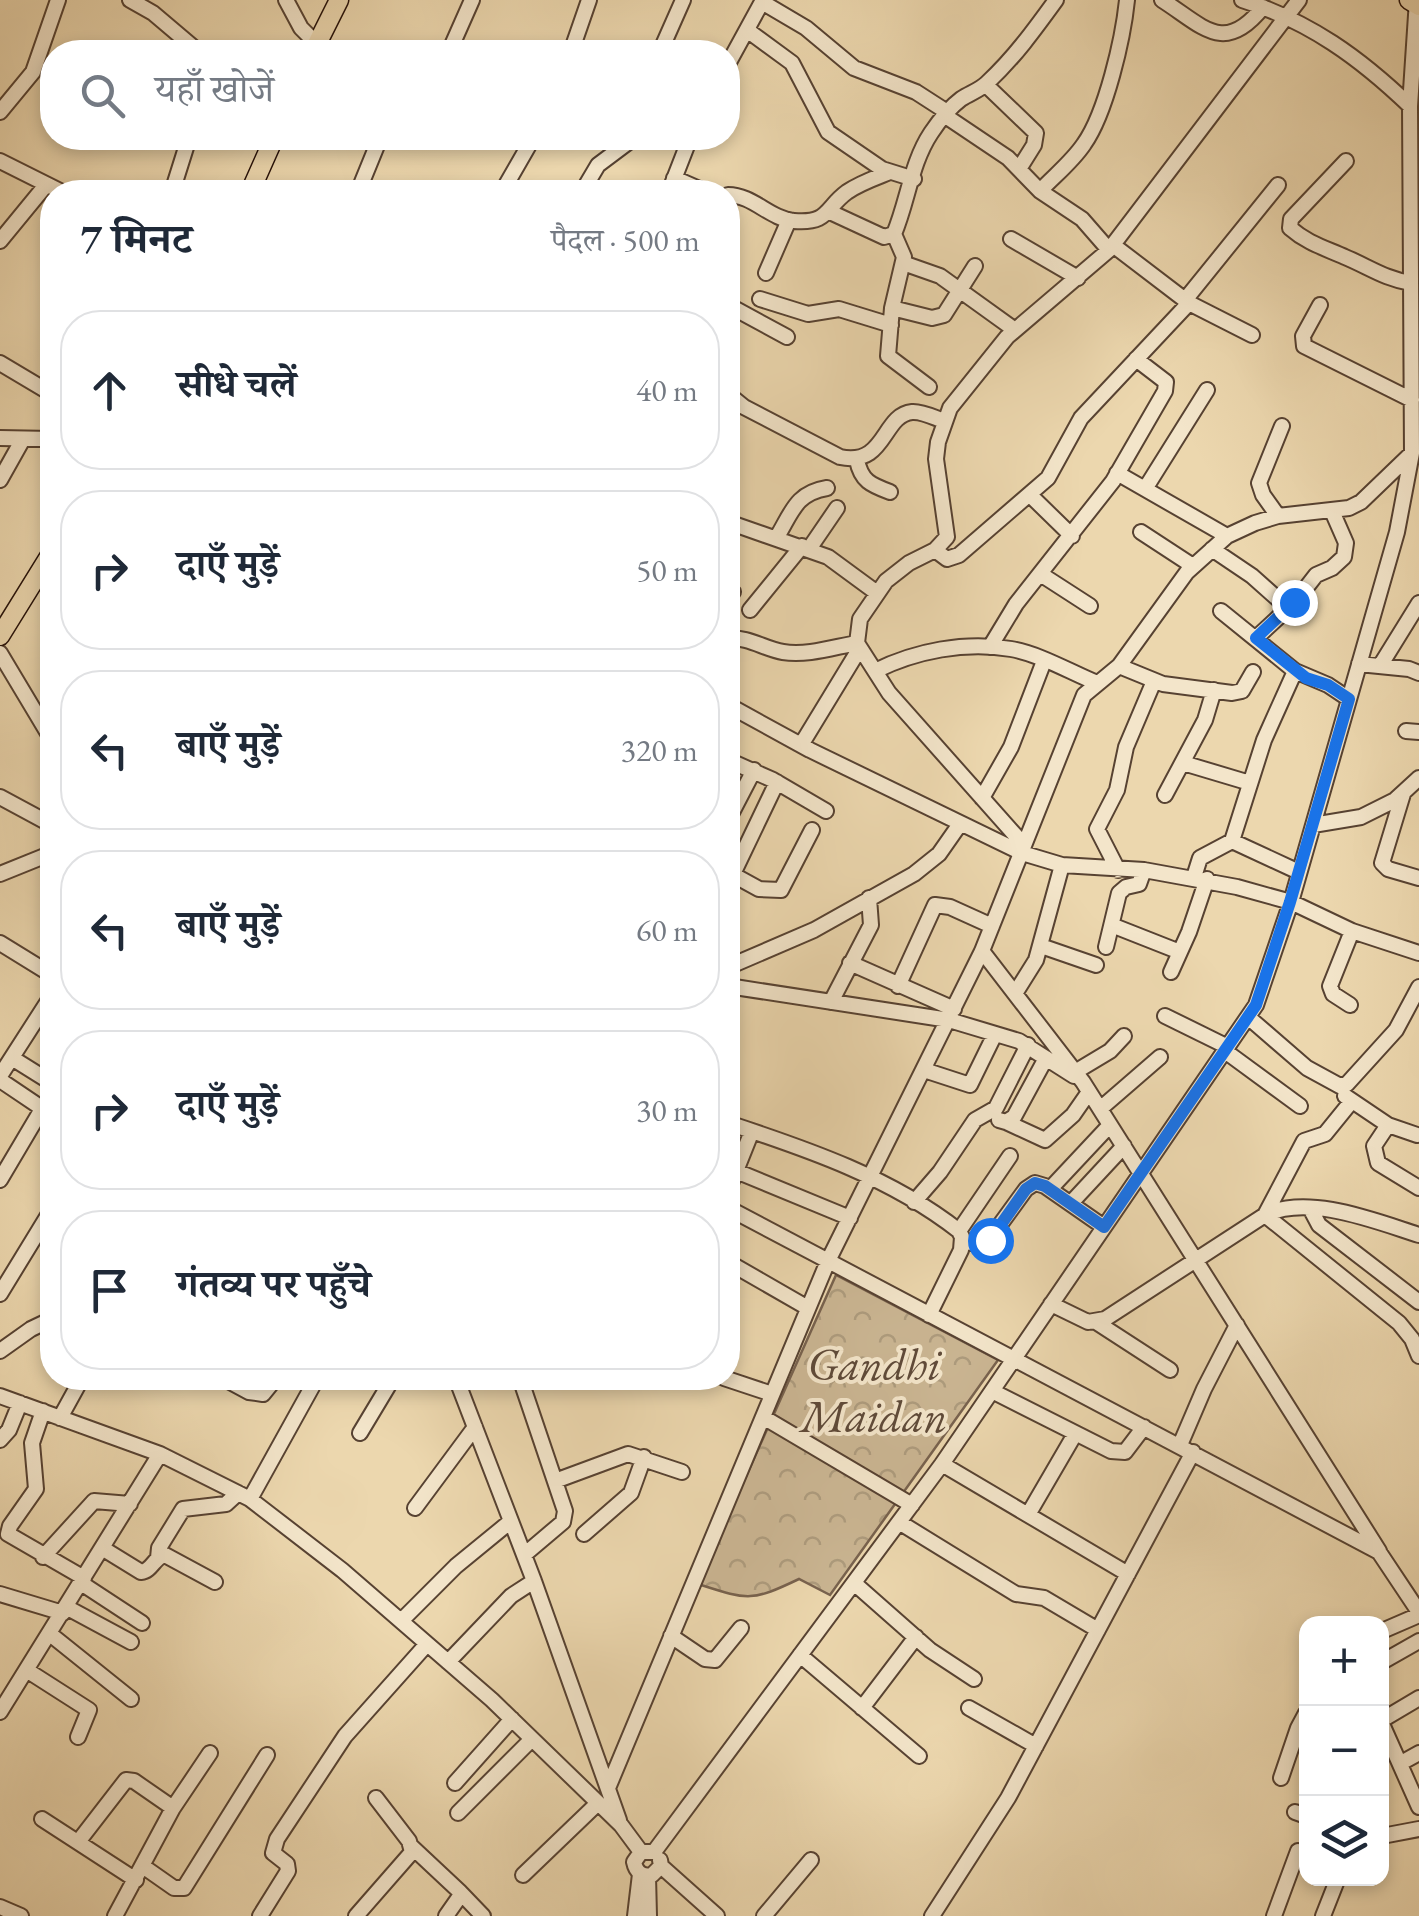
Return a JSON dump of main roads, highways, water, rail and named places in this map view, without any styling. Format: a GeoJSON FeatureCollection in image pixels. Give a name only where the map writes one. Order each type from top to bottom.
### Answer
{"type":"FeatureCollection","features":[{"type":"Feature","properties":{"kind":"main road"},"geometry":{"type":"LineString","coordinates":[[319,40],[339,0]]}},
{"type":"Feature","properties":{"kind":"main road"},"geometry":{"type":"LineString","coordinates":[[255,180],[269,150]]}},
{"type":"Feature","properties":{"kind":"main road"},"geometry":{"type":"LineString","coordinates":[[0,636],[40,571]]}},
{"type":"Feature","properties":{"kind":"park label","name":"Gandhi Maidan"},"geometry":{"type":"Point","coordinates":[874,1390]}}]}
